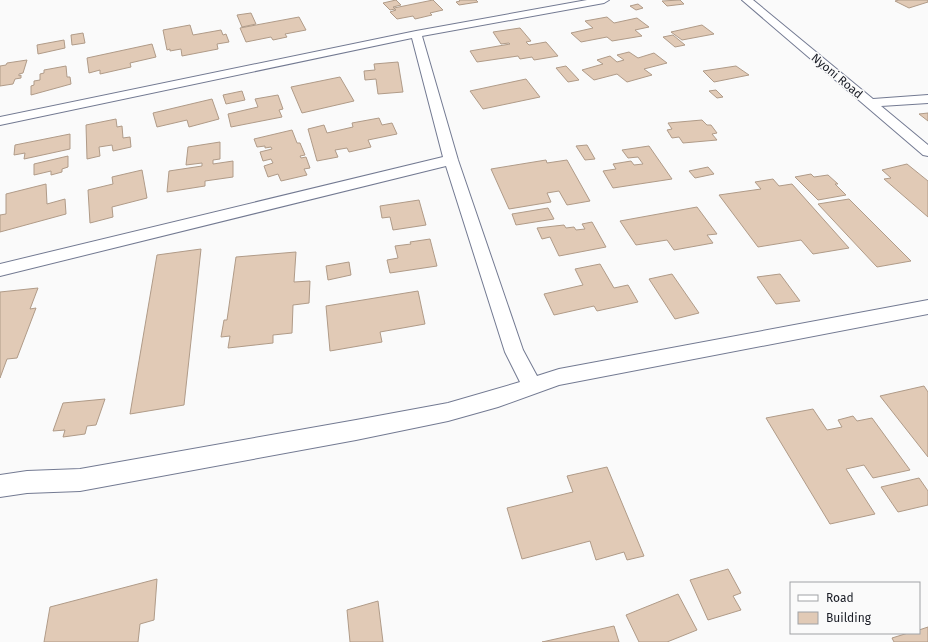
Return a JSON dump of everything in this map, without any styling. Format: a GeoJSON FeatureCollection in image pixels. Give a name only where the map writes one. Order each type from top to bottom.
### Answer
{"type":"FeatureCollection","features":[{"type":"Feature","properties":{"kind":"street"},"geometry":{"type":"LineString","coordinates":[[0,121],[416,34],[604,0]]}},
{"type":"Feature","properties":{"kind":"street","name":"Nyoni Road"},"geometry":{"type":"LineString","coordinates":[[747,0],[928,152]]}},
{"type":"Feature","properties":{"kind":"street"},"geometry":{"type":"LineString","coordinates":[[416,34],[451,160],[514,352],[532,385]]}},
{"type":"Feature","properties":{"kind":"street"},"geometry":{"type":"LineString","coordinates":[[870,104],[928,99]]}},
{"type":"Feature","properties":{"kind":"street"},"geometry":{"type":"LineString","coordinates":[[0,270],[451,160]]}},
{"type":"Feature","properties":{"kind":"street"},"geometry":{"type":"LineString","coordinates":[[0,486],[27,482],[80,480],[356,430],[448,412],[498,398],[532,385],[566,376],[928,307]]}},
{"type":"Feature","properties":{"kind":"building"},"geometry":{"type":"Polygon","coordinates":[[[396,0],[401,5],[393,7],[395,9],[390,10],[383,3],[396,0]]]}},
{"type":"Feature","properties":{"kind":"building"},"geometry":{"type":"Polygon","coordinates":[[[433,0],[443,10],[430,13],[432,15],[415,19],[413,16],[397,19],[390,12],[396,10],[394,8],[433,0]]]}},
{"type":"Feature","properties":{"kind":"building"},"geometry":{"type":"Polygon","coordinates":[[[459,0],[476,0],[478,2],[459,5],[456,2],[460,1],[459,0]]]}},
{"type":"Feature","properties":{"kind":"building"},"geometry":{"type":"Polygon","coordinates":[[[680,0],[684,4],[667,6],[662,1],[680,0]]]}},
{"type":"Feature","properties":{"kind":"building"},"geometry":{"type":"Polygon","coordinates":[[[928,0],[928,2],[909,8],[895,1],[928,0]]]}},
{"type":"Feature","properties":{"kind":"building"},"geometry":{"type":"Polygon","coordinates":[[[638,4],[643,8],[636,10],[630,6],[638,4]]]}},
{"type":"Feature","properties":{"kind":"building"},"geometry":{"type":"Polygon","coordinates":[[[251,13],[256,24],[242,27],[237,15],[251,13]]]}},
{"type":"Feature","properties":{"kind":"building"},"geometry":{"type":"Polygon","coordinates":[[[299,17],[306,30],[285,34],[287,37],[273,40],[271,37],[246,42],[240,28],[299,17]]]}},
{"type":"Feature","properties":{"kind":"building"},"geometry":{"type":"Polygon","coordinates":[[[607,17],[614,23],[637,18],[649,27],[635,30],[642,36],[612,41],[607,37],[581,42],[571,33],[593,28],[585,21],[607,17]]]}},
{"type":"Feature","properties":{"kind":"building"},"geometry":{"type":"Polygon","coordinates":[[[190,25],[193,35],[221,30],[223,35],[226,34],[229,42],[217,44],[218,49],[182,56],[181,49],[170,51],[170,49],[167,50],[163,30],[190,25]]]}},
{"type":"Feature","properties":{"kind":"building"},"geometry":{"type":"Polygon","coordinates":[[[702,25],[714,34],[682,40],[671,32],[702,25]]]}},
{"type":"Feature","properties":{"kind":"building"},"geometry":{"type":"Polygon","coordinates":[[[520,28],[531,41],[526,42],[529,45],[546,42],[558,56],[534,60],[532,57],[520,59],[518,56],[477,62],[470,51],[510,44],[501,44],[493,32],[520,28]]]}},
{"type":"Feature","properties":{"kind":"building"},"geometry":{"type":"Polygon","coordinates":[[[83,33],[85,43],[72,45],[71,35],[83,33]]]}},
{"type":"Feature","properties":{"kind":"building"},"geometry":{"type":"Polygon","coordinates":[[[673,35],[685,45],[675,47],[663,37],[673,35]]]}},
{"type":"Feature","properties":{"kind":"building"},"geometry":{"type":"Polygon","coordinates":[[[64,40],[65,48],[38,54],[37,45],[64,40]]]}},
{"type":"Feature","properties":{"kind":"building"},"geometry":{"type":"Polygon","coordinates":[[[152,44],[156,57],[130,63],[131,67],[100,74],[100,70],[89,73],[87,58],[152,44]]]}},
{"type":"Feature","properties":{"kind":"building"},"geometry":{"type":"Polygon","coordinates":[[[629,52],[638,58],[654,53],[667,63],[644,69],[652,75],[627,82],[617,74],[594,80],[582,70],[603,64],[597,60],[610,56],[617,62],[624,60],[617,55],[629,52]]]}},
{"type":"Feature","properties":{"kind":"building"},"geometry":{"type":"Polygon","coordinates":[[[27,60],[23,73],[19,74],[19,76],[21,75],[21,78],[15,79],[13,84],[0,86],[0,66],[6,65],[7,63],[27,60]]]}},
{"type":"Feature","properties":{"kind":"building"},"geometry":{"type":"Polygon","coordinates":[[[398,62],[403,92],[378,94],[376,79],[365,80],[364,71],[375,70],[374,64],[398,62]]]}},
{"type":"Feature","properties":{"kind":"building"},"geometry":{"type":"Polygon","coordinates":[[[66,66],[67,77],[70,77],[71,84],[31,95],[31,86],[34,85],[34,81],[40,80],[40,74],[44,73],[44,70],[66,66]]]}},
{"type":"Feature","properties":{"kind":"building"},"geometry":{"type":"Polygon","coordinates":[[[566,66],[579,80],[568,82],[556,68],[566,66]]]}},
{"type":"Feature","properties":{"kind":"building"},"geometry":{"type":"Polygon","coordinates":[[[736,66],[749,75],[714,82],[703,71],[736,66]]]}},
{"type":"Feature","properties":{"kind":"building"},"geometry":{"type":"Polygon","coordinates":[[[340,77],[354,101],[302,113],[291,87],[340,77]]]}},
{"type":"Feature","properties":{"kind":"building"},"geometry":{"type":"Polygon","coordinates":[[[526,79],[540,97],[483,109],[470,91],[526,79]]]}},
{"type":"Feature","properties":{"kind":"building"},"geometry":{"type":"Polygon","coordinates":[[[716,90],[723,97],[717,98],[709,91],[716,90]]]}},
{"type":"Feature","properties":{"kind":"building"},"geometry":{"type":"Polygon","coordinates":[[[242,91],[245,100],[226,104],[223,95],[242,91]]]}},
{"type":"Feature","properties":{"kind":"building"},"geometry":{"type":"Polygon","coordinates":[[[278,95],[283,109],[279,110],[282,117],[231,127],[228,114],[258,107],[255,99],[278,95]]]}},
{"type":"Feature","properties":{"kind":"building"},"geometry":{"type":"Polygon","coordinates":[[[212,99],[219,119],[189,127],[187,120],[157,127],[153,113],[212,99]]]}},
{"type":"Feature","properties":{"kind":"building"},"geometry":{"type":"Polygon","coordinates":[[[928,113],[928,121],[919,114],[928,113]]]}},
{"type":"Feature","properties":{"kind":"building"},"geometry":{"type":"Polygon","coordinates":[[[379,118],[382,125],[392,123],[397,134],[368,140],[371,147],[349,152],[347,148],[335,150],[338,157],[317,161],[308,129],[324,125],[327,133],[353,127],[352,123],[379,118]]]}},
{"type":"Feature","properties":{"kind":"building"},"geometry":{"type":"Polygon","coordinates":[[[116,119],[117,127],[122,126],[123,138],[130,137],[131,147],[113,151],[112,145],[99,147],[100,156],[87,159],[86,125],[116,119]]]}},
{"type":"Feature","properties":{"kind":"building"},"geometry":{"type":"Polygon","coordinates":[[[702,120],[707,125],[711,125],[717,133],[712,134],[717,140],[683,143],[679,137],[672,138],[667,130],[672,129],[668,123],[702,120]]]}},
{"type":"Feature","properties":{"kind":"building"},"geometry":{"type":"Polygon","coordinates":[[[292,130],[297,143],[300,143],[305,155],[300,156],[301,158],[306,157],[310,168],[304,169],[307,175],[281,181],[278,174],[268,177],[264,166],[273,163],[271,159],[263,161],[260,152],[272,149],[271,147],[265,148],[265,146],[257,147],[254,139],[292,130]]]}},
{"type":"Feature","properties":{"kind":"building"},"geometry":{"type":"Polygon","coordinates":[[[70,134],[70,149],[24,159],[25,153],[14,155],[15,145],[70,134]]]}},
{"type":"Feature","properties":{"kind":"building"},"geometry":{"type":"Polygon","coordinates":[[[220,142],[220,159],[213,160],[213,164],[233,161],[233,177],[205,181],[205,186],[167,192],[169,171],[202,166],[202,163],[186,165],[188,147],[220,142]]]}},
{"type":"Feature","properties":{"kind":"building"},"geometry":{"type":"Polygon","coordinates":[[[587,145],[595,159],[585,160],[576,146],[587,145]]]}},
{"type":"Feature","properties":{"kind":"building"},"geometry":{"type":"Polygon","coordinates":[[[649,146],[672,179],[613,188],[603,171],[616,169],[613,164],[631,161],[634,165],[643,164],[638,157],[628,158],[622,150],[649,146]]]}},
{"type":"Feature","properties":{"kind":"building"},"geometry":{"type":"Polygon","coordinates":[[[68,156],[68,167],[62,169],[62,172],[51,175],[51,171],[34,175],[34,164],[68,156]]]}},
{"type":"Feature","properties":{"kind":"building"},"geometry":{"type":"Polygon","coordinates":[[[546,160],[547,163],[567,160],[590,201],[567,205],[559,191],[547,193],[551,202],[509,209],[491,169],[546,160]]]}},
{"type":"Feature","properties":{"kind":"building"},"geometry":{"type":"Polygon","coordinates":[[[907,164],[928,181],[928,217],[884,179],[891,178],[882,170],[907,164]]]}},
{"type":"Feature","properties":{"kind":"building"},"geometry":{"type":"Polygon","coordinates":[[[708,167],[714,174],[695,178],[689,171],[708,167]]]}},
{"type":"Feature","properties":{"kind":"building"},"geometry":{"type":"Polygon","coordinates":[[[142,170],[147,198],[112,207],[113,217],[90,223],[88,190],[113,184],[112,177],[142,170]]]}},
{"type":"Feature","properties":{"kind":"building"},"geometry":{"type":"Polygon","coordinates":[[[811,174],[814,177],[828,175],[838,184],[835,184],[846,195],[818,200],[795,177],[811,174]]]}},
{"type":"Feature","properties":{"kind":"building"},"geometry":{"type":"Polygon","coordinates":[[[773,179],[779,186],[792,184],[849,248],[813,254],[801,240],[758,247],[719,195],[761,189],[755,182],[773,179]]]}},
{"type":"Feature","properties":{"kind":"building"},"geometry":{"type":"Polygon","coordinates":[[[46,184],[47,204],[65,199],[66,214],[0,232],[0,215],[6,214],[6,194],[46,184]]]}},
{"type":"Feature","properties":{"kind":"building"},"geometry":{"type":"Polygon","coordinates":[[[849,199],[911,261],[877,267],[818,204],[849,199]]]}},
{"type":"Feature","properties":{"kind":"building"},"geometry":{"type":"Polygon","coordinates":[[[419,200],[426,225],[393,230],[390,217],[382,218],[380,206],[419,200]]]}},
{"type":"Feature","properties":{"kind":"building"},"geometry":{"type":"Polygon","coordinates":[[[697,207],[717,234],[707,235],[713,243],[674,250],[667,240],[636,245],[620,221],[697,207]]]}},
{"type":"Feature","properties":{"kind":"building"},"geometry":{"type":"Polygon","coordinates":[[[548,208],[554,219],[516,225],[512,214],[548,208]]]}},
{"type":"Feature","properties":{"kind":"building"},"geometry":{"type":"Polygon","coordinates":[[[592,222],[606,247],[559,256],[550,237],[542,239],[537,228],[564,225],[566,228],[574,227],[576,230],[585,229],[582,224],[592,222]]]}},
{"type":"Feature","properties":{"kind":"building"},"geometry":{"type":"Polygon","coordinates":[[[430,239],[437,266],[390,273],[387,260],[398,258],[395,246],[430,239]]]}},
{"type":"Feature","properties":{"kind":"building"},"geometry":{"type":"Polygon","coordinates":[[[201,249],[184,405],[130,414],[157,255],[201,249]]]}},
{"type":"Feature","properties":{"kind":"building"},"geometry":{"type":"Polygon","coordinates":[[[296,252],[294,282],[310,281],[309,303],[293,305],[292,333],[273,335],[273,343],[228,348],[230,336],[221,337],[224,320],[227,320],[236,257],[296,252]]]}},
{"type":"Feature","properties":{"kind":"building"},"geometry":{"type":"Polygon","coordinates":[[[349,262],[351,275],[328,280],[326,266],[349,262]]]}},
{"type":"Feature","properties":{"kind":"building"},"geometry":{"type":"Polygon","coordinates":[[[600,264],[614,288],[628,285],[638,302],[597,311],[594,306],[554,315],[544,294],[583,285],[575,269],[600,264]]]}},
{"type":"Feature","properties":{"kind":"building"},"geometry":{"type":"Polygon","coordinates":[[[672,274],[699,313],[675,319],[649,279],[672,274]]]}},
{"type":"Feature","properties":{"kind":"building"},"geometry":{"type":"Polygon","coordinates":[[[780,274],[800,301],[776,304],[757,277],[780,274]]]}},
{"type":"Feature","properties":{"kind":"building"},"geometry":{"type":"Polygon","coordinates":[[[38,288],[30,309],[36,308],[17,358],[7,359],[0,378],[0,292],[38,288]]]}},
{"type":"Feature","properties":{"kind":"building"},"geometry":{"type":"Polygon","coordinates":[[[418,291],[425,324],[380,332],[382,342],[330,351],[326,306],[418,291]]]}},
{"type":"Feature","properties":{"kind":"building"},"geometry":{"type":"Polygon","coordinates":[[[924,386],[928,392],[928,457],[880,396],[924,386]]]}},
{"type":"Feature","properties":{"kind":"building"},"geometry":{"type":"Polygon","coordinates":[[[105,399],[96,425],[87,426],[85,434],[63,437],[65,430],[53,431],[63,403],[105,399]]]}},
{"type":"Feature","properties":{"kind":"building"},"geometry":{"type":"Polygon","coordinates":[[[813,409],[827,430],[842,427],[838,420],[853,416],[857,421],[872,418],[910,470],[873,478],[864,465],[846,469],[875,514],[830,524],[766,418],[813,409]]]}},
{"type":"Feature","properties":{"kind":"building"},"geometry":{"type":"Polygon","coordinates":[[[607,467],[644,556],[627,560],[624,552],[596,560],[590,541],[522,559],[507,508],[573,492],[567,476],[607,467]]]}},
{"type":"Feature","properties":{"kind":"building"},"geometry":{"type":"Polygon","coordinates":[[[919,478],[928,491],[928,505],[898,512],[881,487],[919,478]]]}},
{"type":"Feature","properties":{"kind":"building"},"geometry":{"type":"Polygon","coordinates":[[[728,569],[741,593],[733,596],[741,610],[708,620],[690,580],[728,569]]]}},
{"type":"Feature","properties":{"kind":"building"},"geometry":{"type":"Polygon","coordinates":[[[157,579],[154,620],[140,624],[138,642],[44,642],[50,607],[157,579]]]}},
{"type":"Feature","properties":{"kind":"building"},"geometry":{"type":"Polygon","coordinates":[[[678,594],[697,630],[667,642],[639,642],[626,615],[678,594]]]}},
{"type":"Feature","properties":{"kind":"building"},"geometry":{"type":"Polygon","coordinates":[[[378,601],[383,642],[350,642],[347,610],[378,601]]]}},
{"type":"Feature","properties":{"kind":"building"},"geometry":{"type":"Polygon","coordinates":[[[614,626],[619,642],[542,642],[614,626]]]}},
{"type":"Feature","properties":{"kind":"building"},"geometry":{"type":"Polygon","coordinates":[[[928,627],[928,642],[894,642],[892,638],[905,634],[920,634],[920,630],[928,627]]]}}]}
